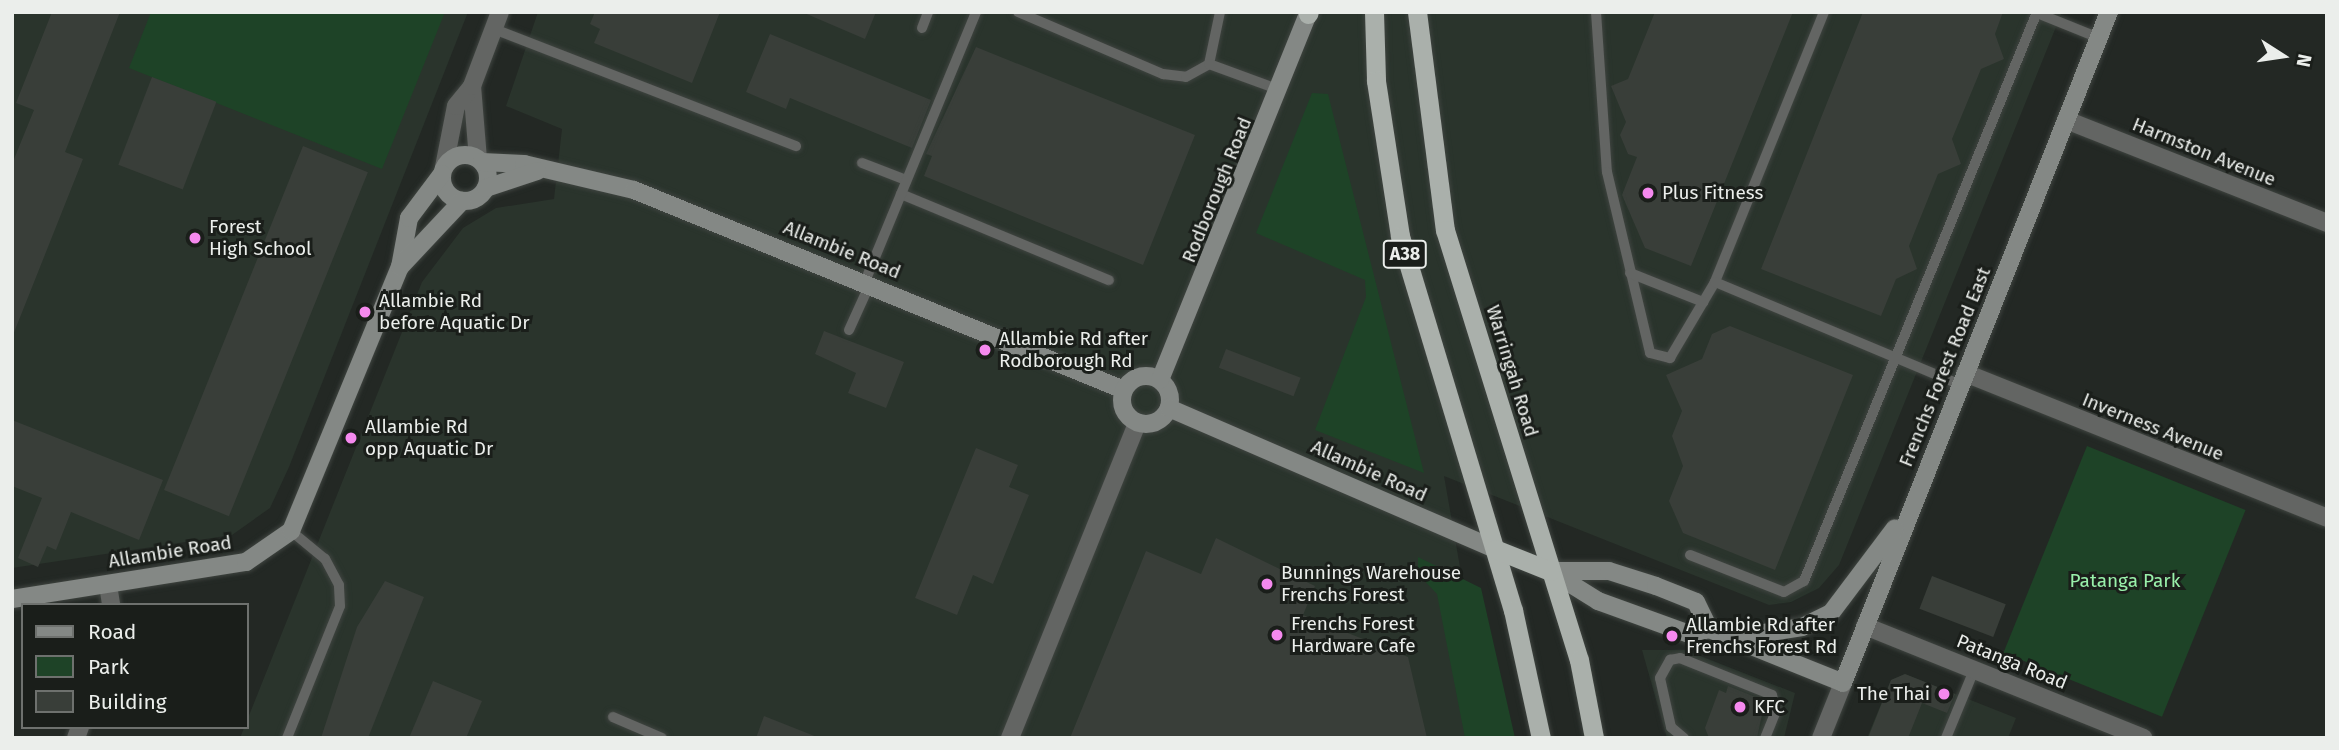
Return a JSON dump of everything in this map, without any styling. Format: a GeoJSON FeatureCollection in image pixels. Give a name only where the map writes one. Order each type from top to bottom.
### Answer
{"type":"FeatureCollection","features":[{"type":"Feature","properties":{"kind":"highway","name":"A38"},"geometry":{"type":"LineString","coordinates":[[1374,12],[1376,81],[1400,236],[1494,549],[1541,738]]}},
{"type":"Feature","properties":{"kind":"highway","name":"Warringah Road"},"geometry":{"type":"LineString","coordinates":[[1417,12],[1445,230],[1579,660],[1594,738]]}},
{"type":"Feature","properties":{"kind":"highway","name":"Allambie Road"},"geometry":{"type":"LineString","coordinates":[[1494,549],[1550,571]]}},
{"type":"Feature","properties":{"kind":"main road","name":"Frenchs Forest Road East"},"geometry":{"type":"LineString","coordinates":[[1843,683],[2109,12]]}},
{"type":"Feature","properties":{"kind":"main road","name":"Rodborough Road"},"geometry":{"type":"LineString","coordinates":[[1160,380],[1309,13]]}},
{"type":"Feature","properties":{"kind":"main road"},"geometry":{"type":"LineString","coordinates":[[291,531],[400,267],[409,218],[443,171],[461,155],[480,161],[486,188],[462,201],[400,267]]}},
{"type":"Feature","properties":{"kind":"main road","name":"Allambie Road"},"geometry":{"type":"LineString","coordinates":[[480,161],[524,164],[537,172]]}},
{"type":"Feature","properties":{"kind":"main road"},"geometry":{"type":"LineString","coordinates":[[443,171],[449,194],[462,201]]}},
{"type":"Feature","properties":{"kind":"main road","name":"Allambie Road"},"geometry":{"type":"LineString","coordinates":[[486,188],[537,172],[589,176],[634,190],[1124,390]]}},
{"type":"Feature","properties":{"kind":"main road"},"geometry":{"type":"LineString","coordinates":[[1139,376],[1160,380],[1170,393],[1169,408],[1160,421],[1138,423],[1122,406],[1124,390],[1139,376]]}},
{"type":"Feature","properties":{"kind":"main road","name":"Allambie Road"},"geometry":{"type":"LineString","coordinates":[[1169,408],[1494,549]]}},
{"type":"Feature","properties":{"kind":"main road"},"geometry":{"type":"LineString","coordinates":[[1732,638],[1802,627],[1831,613],[1860,580],[1920,486]]}},
{"type":"Feature","properties":{"kind":"main road","name":"Allambie Road"},"geometry":{"type":"LineString","coordinates":[[12,599],[246,562],[291,531]]}},
{"type":"Feature","properties":{"kind":"main road","name":"Allambie Road"},"geometry":{"type":"LineString","coordinates":[[1550,571],[1609,572],[1642,581],[1696,602],[1709,629]]}},
{"type":"Feature","properties":{"kind":"main road","name":"Allambie Road"},"geometry":{"type":"LineString","coordinates":[[1550,571],[1598,601],[1689,634],[1709,629],[1843,683]]}},
{"type":"Feature","properties":{"kind":"street"},"geometry":{"type":"LineString","coordinates":[[443,171],[456,106],[472,86],[497,20]]}},
{"type":"Feature","properties":{"kind":"street"},"geometry":{"type":"LineString","coordinates":[[472,86],[480,161]]}},
{"type":"Feature","properties":{"kind":"street","name":"Harmston Avenue"},"geometry":{"type":"LineString","coordinates":[[2066,120],[2327,223]]}},
{"type":"Feature","properties":{"kind":"street","name":"Inverness Avenue"},"geometry":{"type":"LineString","coordinates":[[1963,379],[2327,517]]}},
{"type":"Feature","properties":{"kind":"street"},"geometry":{"type":"LineString","coordinates":[[1010,738],[1138,423]]}},
{"type":"Feature","properties":{"kind":"street"},"geometry":{"type":"LineString","coordinates":[[108,585],[111,603]]}},
{"type":"Feature","properties":{"kind":"street","name":"Patanga Road"},"geometry":{"type":"LineString","coordinates":[[1865,626],[2143,738]]}},
{"type":"Feature","properties":{"kind":"street","name":"Frenchs Forest Road East"},"geometry":{"type":"LineString","coordinates":[[1821,738],[1843,683]]}},
{"type":"Feature","properties":{"kind":"lane"},"geometry":{"type":"LineString","coordinates":[[922,28],[929,12]]}},
{"type":"Feature","properties":{"kind":"lane"},"geometry":{"type":"LineString","coordinates":[[849,330],[906,180],[976,12]]}},
{"type":"Feature","properties":{"kind":"lane"},"geometry":{"type":"LineString","coordinates":[[1018,12],[1163,74],[1186,77],[1209,64],[1220,12]]}},
{"type":"Feature","properties":{"kind":"lane"},"geometry":{"type":"LineString","coordinates":[[1596,12],[1607,172],[1650,353],[1670,358],[1715,282],[1824,12]]}},
{"type":"Feature","properties":{"kind":"lane"},"geometry":{"type":"LineString","coordinates":[[1690,555],[1784,592],[1804,581],[1892,353],[2037,13],[2099,38]]}},
{"type":"Feature","properties":{"kind":"lane"},"geometry":{"type":"LineString","coordinates":[[497,20],[796,146]]}},
{"type":"Feature","properties":{"kind":"lane"},"geometry":{"type":"LineString","coordinates":[[1209,64],[1280,90]]}},
{"type":"Feature","properties":{"kind":"lane"},"geometry":{"type":"LineString","coordinates":[[862,163],[906,180]]}},
{"type":"Feature","properties":{"kind":"lane"},"geometry":{"type":"LineString","coordinates":[[901,194],[1109,280]]}},
{"type":"Feature","properties":{"kind":"lane"},"geometry":{"type":"LineString","coordinates":[[1630,273],[1703,302]]}},
{"type":"Feature","properties":{"kind":"lane"},"geometry":{"type":"LineString","coordinates":[[1715,282],[1963,379]]}},
{"type":"Feature","properties":{"kind":"lane"},"geometry":{"type":"LineString","coordinates":[[287,738],[340,606],[339,585],[325,559],[291,531]]}},
{"type":"Feature","properties":{"kind":"lane"},"geometry":{"type":"LineString","coordinates":[[1684,738],[1671,727],[1660,678],[1663,667],[1680,658],[1772,695],[1776,711],[1765,738]]}},
{"type":"Feature","properties":{"kind":"lane"},"geometry":{"type":"LineString","coordinates":[[1946,738],[1974,670]]}},
{"type":"Feature","properties":{"kind":"lane"},"geometry":{"type":"LineString","coordinates":[[613,717],[662,738]]}},
{"type":"Feature","properties":{"kind":"shaded area","name":"Forest High School"},"geometry":{"type":"Polygon","coordinates":[[[12,12],[468,12],[289,467],[270,508],[232,535],[12,568],[12,12]]]}},
{"type":"Feature","properties":{"kind":"shaded area"},"geometry":{"type":"Polygon","coordinates":[[[538,12],[2062,12],[1839,565],[1819,588],[1791,602],[1769,605],[1444,476],[1490,738],[240,738],[244,729],[248,729],[248,718],[422,282],[463,228],[496,208],[554,199],[562,129],[506,106],[538,12]]]}},
{"type":"Feature","properties":{"kind":"shaded area"},"geometry":{"type":"Polygon","coordinates":[[[1642,650],[1685,650],[1795,693],[1784,738],[1667,738],[1642,650]]]}},
{"type":"Feature","properties":{"kind":"shaded area"},"geometry":{"type":"Polygon","coordinates":[[[1905,674],[2016,718],[2008,738],[1867,738],[1891,680],[1905,674]]]}},
{"type":"Feature","properties":{"kind":"green space"},"geometry":{"type":"Polygon","coordinates":[[[151,12],[445,12],[382,169],[129,68],[151,12]]]}},
{"type":"Feature","properties":{"kind":"green space"},"geometry":{"type":"Polygon","coordinates":[[[1312,93],[1328,94],[1424,473],[1315,430],[1366,297],[1365,280],[1256,233],[1312,93]]]}},
{"type":"Feature","properties":{"kind":"green space","name":"Patanga Park"},"geometry":{"type":"Polygon","coordinates":[[[2087,446],[2246,510],[2162,717],[2003,653],[2087,446]]]}},
{"type":"Feature","properties":{"kind":"green space"},"geometry":{"type":"Polygon","coordinates":[[[1418,557],[1481,588],[1515,738],[1465,738],[1437,594],[1418,574],[1418,557]]]}},
{"type":"Feature","properties":{"kind":"building"},"geometry":{"type":"Polygon","coordinates":[[[52,12],[120,12],[65,152],[83,159],[13,335],[12,164],[34,110],[16,103],[52,12]]]}},
{"type":"Feature","properties":{"kind":"building"},"geometry":{"type":"Polygon","coordinates":[[[595,12],[720,12],[692,83],[594,43],[600,29],[590,24],[595,12]]]}},
{"type":"Feature","properties":{"kind":"building"},"geometry":{"type":"Polygon","coordinates":[[[802,12],[876,12],[865,39],[802,12]]]}},
{"type":"Feature","properties":{"kind":"building"},"geometry":{"type":"Polygon","coordinates":[[[1655,12],[1793,12],[1691,266],[1645,248],[1622,195],[1637,157],[1628,154],[1620,135],[1626,122],[1611,86],[1628,79],[1655,12]]]}},
{"type":"Feature","properties":{"kind":"building"},"geometry":{"type":"Polygon","coordinates":[[[1863,12],[2003,12],[1995,34],[2004,59],[1981,69],[1952,139],[1961,164],[1938,174],[1909,246],[1917,269],[1896,279],[1881,316],[1761,269],[1863,12]]]}},
{"type":"Feature","properties":{"kind":"building"},"geometry":{"type":"Polygon","coordinates":[[[770,34],[931,100],[912,148],[790,98],[786,109],[746,92],[770,34]]]}},
{"type":"Feature","properties":{"kind":"building"},"geometry":{"type":"Polygon","coordinates":[[[976,47],[1195,135],[1143,265],[924,176],[932,156],[926,154],[976,47]]]}},
{"type":"Feature","properties":{"kind":"building"},"geometry":{"type":"Polygon","coordinates":[[[152,77],[216,102],[183,189],[118,165],[152,77]]]}},
{"type":"Feature","properties":{"kind":"building"},"geometry":{"type":"Polygon","coordinates":[[[303,146],[368,172],[229,516],[164,490],[303,146]]]}},
{"type":"Feature","properties":{"kind":"building"},"geometry":{"type":"Polygon","coordinates":[[[1730,326],[1853,375],[1775,570],[1683,533],[1669,501],[1683,466],[1672,436],[1682,411],[1666,375],[1702,359],[1712,334],[1730,326]]]}},
{"type":"Feature","properties":{"kind":"building"},"geometry":{"type":"Polygon","coordinates":[[[824,331],[904,362],[886,408],[848,393],[856,373],[815,354],[824,331]]]}},
{"type":"Feature","properties":{"kind":"building"},"geometry":{"type":"Polygon","coordinates":[[[1226,349],[1301,378],[1294,396],[1219,368],[1226,349]]]}},
{"type":"Feature","properties":{"kind":"building"},"geometry":{"type":"Polygon","coordinates":[[[12,420],[163,480],[139,540],[71,512],[56,550],[47,546],[38,567],[18,558],[42,498],[12,486],[12,420]]]}},
{"type":"Feature","properties":{"kind":"building"},"geometry":{"type":"Polygon","coordinates":[[[976,448],[1018,465],[1009,487],[1029,495],[993,584],[973,575],[957,615],[915,598],[976,448]]]}},
{"type":"Feature","properties":{"kind":"building"},"geometry":{"type":"Polygon","coordinates":[[[1216,538],[1315,586],[1303,615],[1408,657],[1427,738],[1070,738],[1146,551],[1201,574],[1216,538]]]}},
{"type":"Feature","properties":{"kind":"building"},"geometry":{"type":"Polygon","coordinates":[[[1932,576],[2006,604],[1993,637],[1919,609],[1932,576]]]}},
{"type":"Feature","properties":{"kind":"building"},"geometry":{"type":"Polygon","coordinates":[[[385,581],[424,597],[368,738],[321,738],[357,627],[385,581]]]}},
{"type":"Feature","properties":{"kind":"building"},"geometry":{"type":"Polygon","coordinates":[[[1905,674],[1955,694],[1947,713],[1922,703],[1908,738],[1868,738],[1891,680],[1905,674]]]}},
{"type":"Feature","properties":{"kind":"building"},"geometry":{"type":"Polygon","coordinates":[[[433,681],[482,701],[466,738],[409,738],[433,681]]]}},
{"type":"Feature","properties":{"kind":"building","name":"KFC"},"geometry":{"type":"Polygon","coordinates":[[[1728,686],[1765,701],[1757,738],[1709,738],[1705,728],[1719,690],[1726,693],[1728,686]]]}},
{"type":"Feature","properties":{"kind":"building"},"geometry":{"type":"Polygon","coordinates":[[[764,716],[817,737],[817,738],[756,738],[764,716]]]}},
{"type":"Feature","properties":{"kind":"place","name":"Plus Fitness"},"geometry":{"type":"Point","coordinates":[1648,193]}},
{"type":"Feature","properties":{"kind":"place","name":"Forest High School"},"geometry":{"type":"Point","coordinates":[195,238]}},
{"type":"Feature","properties":{"kind":"place","name":"Allambie Rd before Aquatic Dr"},"geometry":{"type":"Point","coordinates":[365,312]}},
{"type":"Feature","properties":{"kind":"place","name":"Allambie Rd after Rodborough Rd"},"geometry":{"type":"Point","coordinates":[985,350]}},
{"type":"Feature","properties":{"kind":"place","name":"Allambie Rd opp Aquatic Dr"},"geometry":{"type":"Point","coordinates":[351,438]}},
{"type":"Feature","properties":{"kind":"place","name":"Bunnings Warehouse Frenchs Forest"},"geometry":{"type":"Point","coordinates":[1267,584]}},
{"type":"Feature","properties":{"kind":"place","name":"Frenchs Forest Hardware Cafe"},"geometry":{"type":"Point","coordinates":[1277,635]}},
{"type":"Feature","properties":{"kind":"place","name":"Allambie Rd after Frenchs Forest Rd"},"geometry":{"type":"Point","coordinates":[1672,636]}},
{"type":"Feature","properties":{"kind":"place","name":"The Thai"},"geometry":{"type":"Point","coordinates":[1944,694]}},
{"type":"Feature","properties":{"kind":"place","name":"KFC"},"geometry":{"type":"Point","coordinates":[1740,707]}}]}
